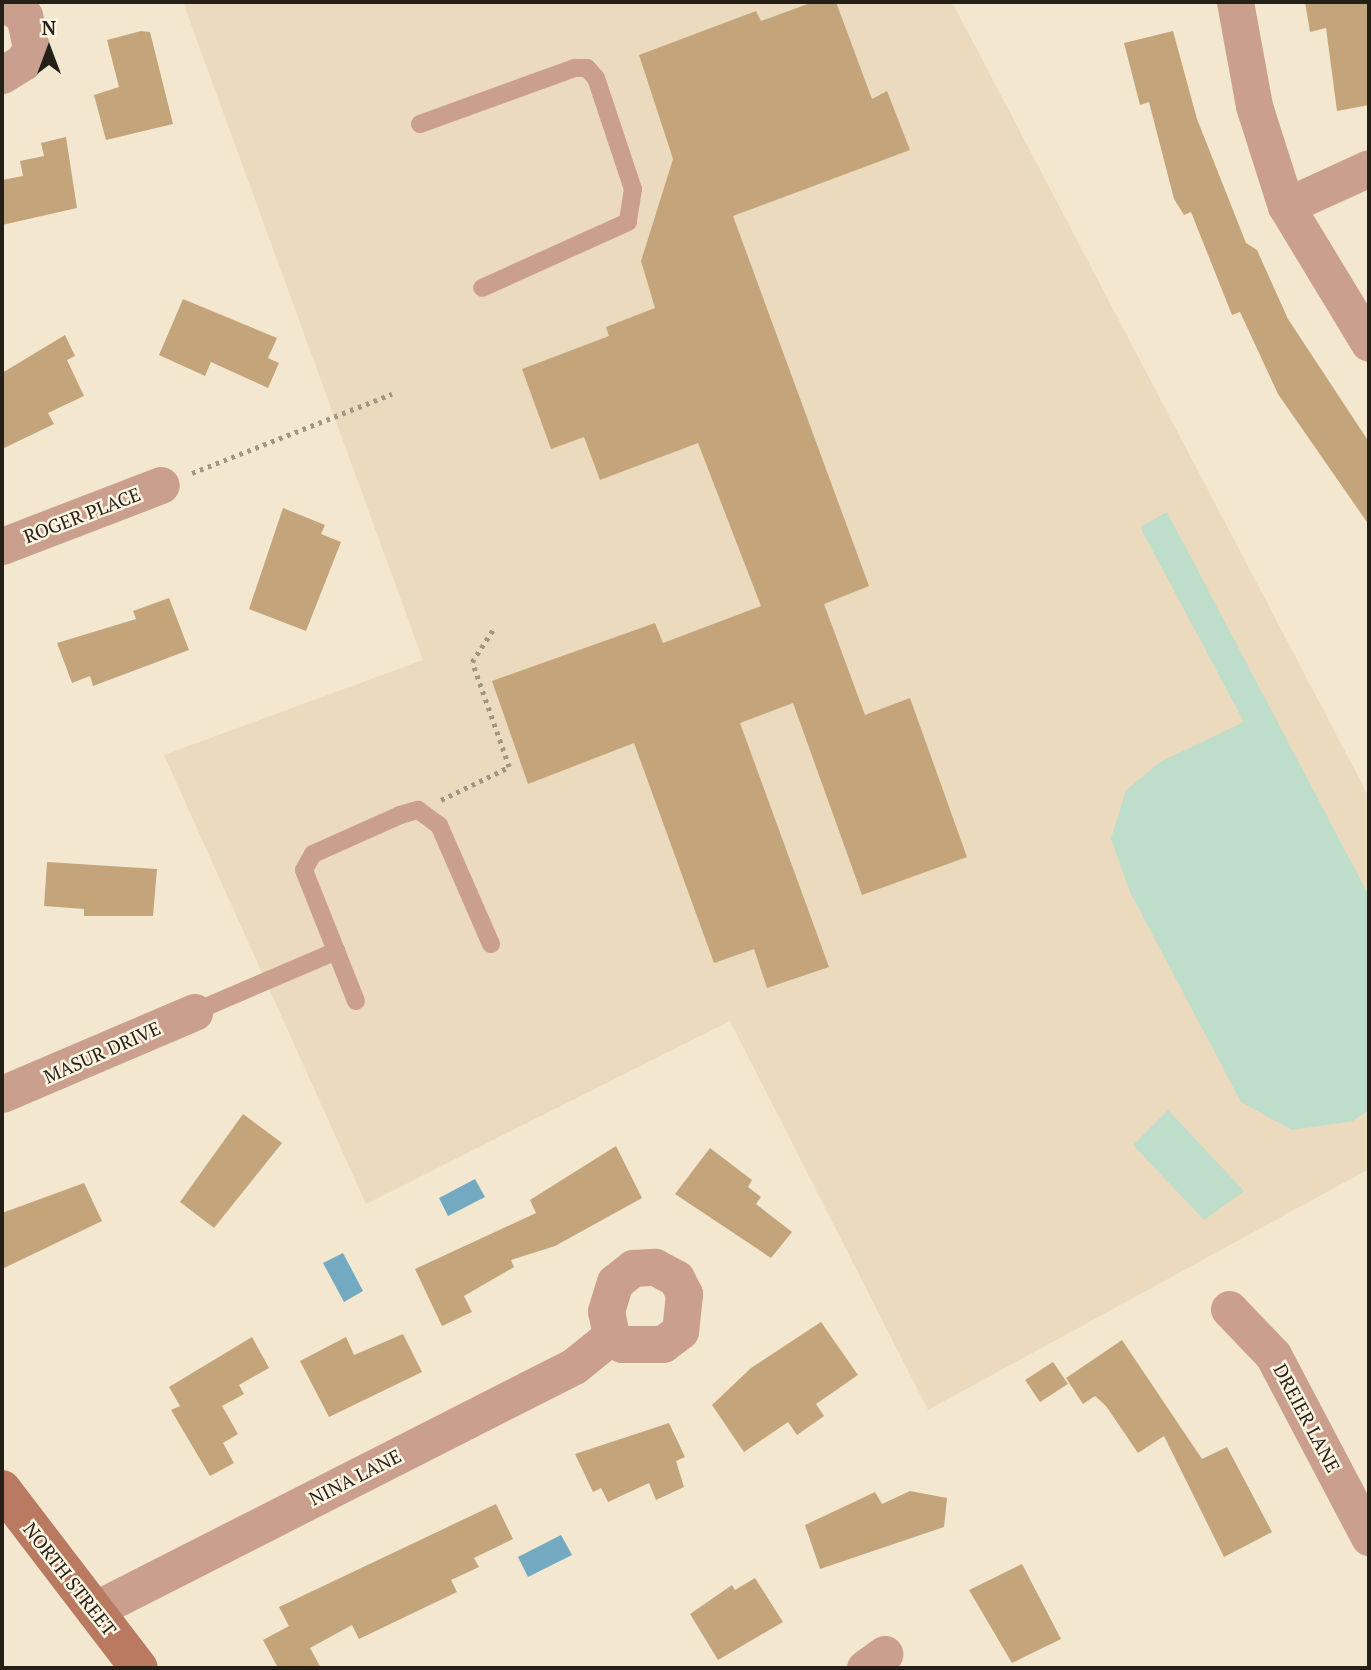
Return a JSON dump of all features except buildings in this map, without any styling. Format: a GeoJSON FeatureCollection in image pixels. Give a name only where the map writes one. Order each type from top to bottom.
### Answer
{"type":"FeatureCollection","features":[{"type":"Feature","properties":{"kind":"main road","name":"NORTH STREET"},"geometry":{"type":"LineString","coordinates":[[2,1489],[139,1668]]}},
{"type":"Feature","properties":{"kind":"street"},"geometry":{"type":"LineString","coordinates":[[2,75],[23,62],[31,48],[24,16],[3,2]]}},
{"type":"Feature","properties":{"kind":"street"},"geometry":{"type":"LineString","coordinates":[[1235,2],[1254,106],[1286,205],[1369,343]]}},
{"type":"Feature","properties":{"kind":"street"},"geometry":{"type":"LineString","coordinates":[[1286,205],[1369,167]]}},
{"type":"Feature","properties":{"kind":"street","name":"ROGER PLACE"},"geometry":{"type":"LineString","coordinates":[[2,546],[162,485]]}},
{"type":"Feature","properties":{"kind":"street","name":"MASUR DRIVE"},"geometry":{"type":"LineString","coordinates":[[5,1097],[194,1012]]}},
{"type":"Feature","properties":{"kind":"street","name":"DREIER LANE"},"geometry":{"type":"LineString","coordinates":[[1229,1309],[1273,1354],[1369,1537]]}},
{"type":"Feature","properties":{"kind":"street","name":"NINA LANE"},"geometry":{"type":"LineString","coordinates":[[94,1610],[574,1366],[611,1336]]}},
{"type":"Feature","properties":{"kind":"lane"},"geometry":{"type":"LineString","coordinates":[[421,124],[575,68],[587,68],[596,78],[633,189],[628,222],[482,288]]}},
{"type":"Feature","properties":{"kind":"lane"},"geometry":{"type":"LineString","coordinates":[[356,1001],[304,870],[313,854],[418,810],[439,825],[491,944]]}},
{"type":"Feature","properties":{"kind":"lane"},"geometry":{"type":"LineString","coordinates":[[194,1012],[335,951]]}},
{"type":"Feature","properties":{"kind":"path"},"geometry":{"type":"LineString","coordinates":[[162,485],[392,394]]}},
{"type":"Feature","properties":{"kind":"path"},"geometry":{"type":"LineString","coordinates":[[418,810],[509,767],[472,662],[494,628]]}},
{"type":"Feature","properties":{"kind":"shaded area"},"geometry":{"type":"Polygon","coordinates":[[[183,2],[952,2],[1369,797],[1369,1169],[928,1410],[730,1021],[366,1204],[164,755],[423,660],[183,2]]]}},
{"type":"Feature","properties":{"kind":"green space"},"geometry":{"type":"Polygon","coordinates":[[[1167,512],[1369,896],[1369,1110],[1353,1121],[1292,1130],[1241,1102],[1130,892],[1111,839],[1126,790],[1160,762],[1244,722],[1140,527],[1167,512]]]}},
{"type":"Feature","properties":{"kind":"green space"},"geometry":{"type":"Polygon","coordinates":[[[1168,1110],[1244,1191],[1204,1220],[1133,1145],[1168,1110]]]}},
{"type":"Feature","properties":{"kind":"water"},"geometry":{"type":"Polygon","coordinates":[[[475,1179],[485,1197],[448,1216],[439,1198],[475,1179]]]}},
{"type":"Feature","properties":{"kind":"water"},"geometry":{"type":"Polygon","coordinates":[[[343,1253],[363,1291],[344,1302],[323,1263],[343,1253]]]}},
{"type":"Feature","properties":{"kind":"water"},"geometry":{"type":"Polygon","coordinates":[[[561,1535],[572,1555],[528,1577],[518,1557],[561,1535]]]}}]}
